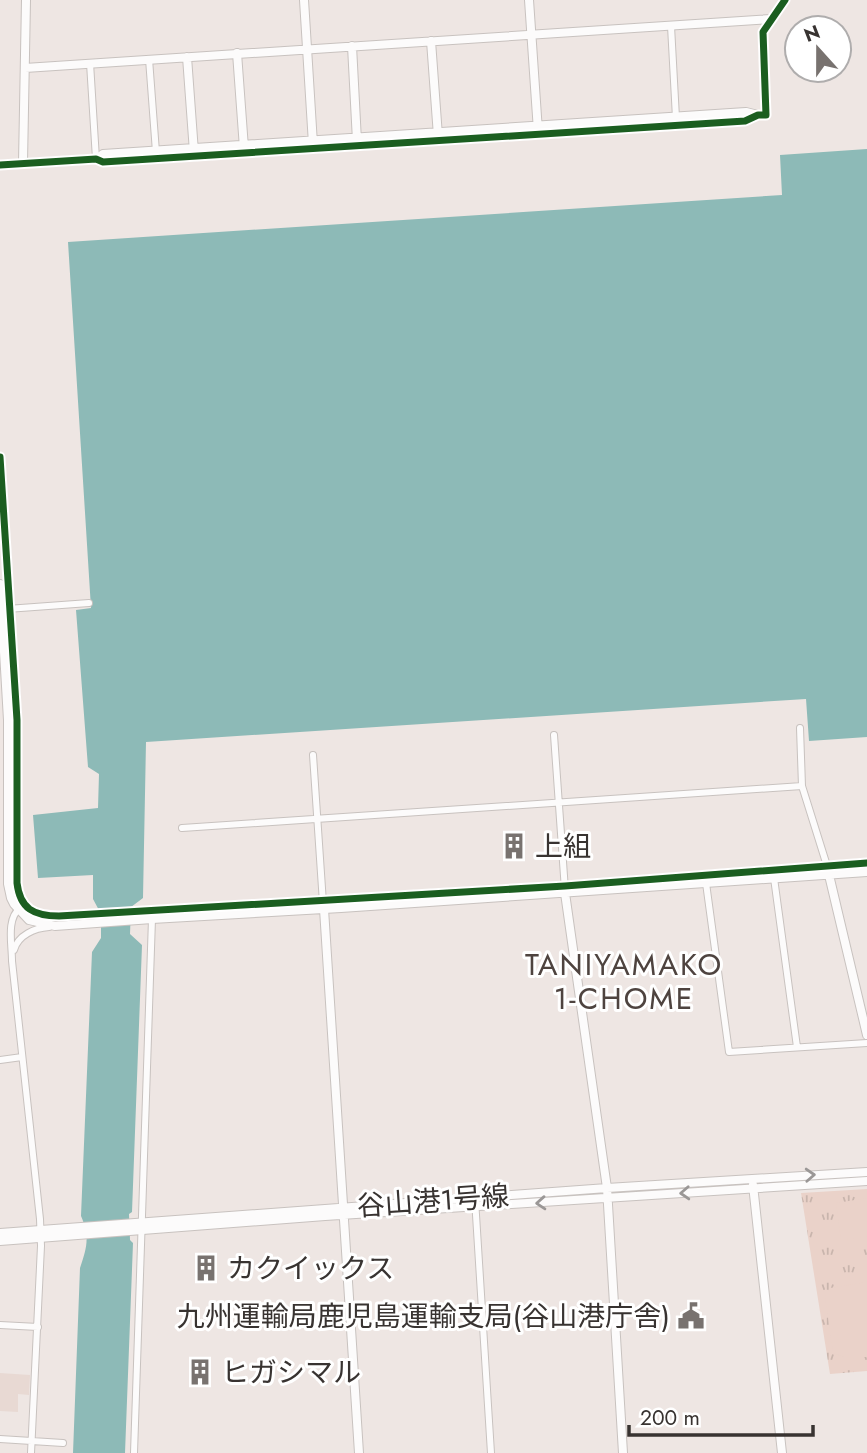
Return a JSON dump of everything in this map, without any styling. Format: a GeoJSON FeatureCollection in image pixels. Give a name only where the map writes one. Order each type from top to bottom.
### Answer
{"type":"FeatureCollection","features":[{"type":"Feature","properties":{"kind":"street"},"geometry":{"type":"LineString","coordinates":[[23,163],[26,0]]}},
{"type":"Feature","properties":{"kind":"street"},"geometry":{"type":"LineString","coordinates":[[304,0],[313,145]]}},
{"type":"Feature","properties":{"kind":"street"},"geometry":{"type":"LineString","coordinates":[[529,0],[538,130]]}},
{"type":"Feature","properties":{"kind":"street"},"geometry":{"type":"LineString","coordinates":[[0,165],[96,159],[103,162],[156,155],[677,121],[745,121],[758,115],[766,115],[763,32],[785,0]]}},
{"type":"Feature","properties":{"kind":"street"},"geometry":{"type":"LineString","coordinates":[[25,68],[771,19]]}},
{"type":"Feature","properties":{"kind":"street"},"geometry":{"type":"LineString","coordinates":[[671,26],[677,121]]}},
{"type":"Feature","properties":{"kind":"street"},"geometry":{"type":"LineString","coordinates":[[431,41],[438,136]]}},
{"type":"Feature","properties":{"kind":"street"},"geometry":{"type":"LineString","coordinates":[[352,46],[357,142]]}},
{"type":"Feature","properties":{"kind":"street"},"geometry":{"type":"LineString","coordinates":[[237,54],[244,149]]}},
{"type":"Feature","properties":{"kind":"street"},"geometry":{"type":"LineString","coordinates":[[187,57],[194,153]]}},
{"type":"Feature","properties":{"kind":"street"},"geometry":{"type":"LineString","coordinates":[[149,59],[156,155]]}},
{"type":"Feature","properties":{"kind":"street"},"geometry":{"type":"LineString","coordinates":[[90,63],[96,159]]}},
{"type":"Feature","properties":{"kind":"street"},"geometry":{"type":"LineString","coordinates":[[0,457],[6,609],[6,697],[17,746],[17,883],[21,907],[29,920],[55,926]]}},
{"type":"Feature","properties":{"kind":"street"},"geometry":{"type":"LineString","coordinates":[[0,584],[6,609]]}},
{"type":"Feature","properties":{"kind":"street"},"geometry":{"type":"LineString","coordinates":[[6,609],[89,603]]}},
{"type":"Feature","properties":{"kind":"street"},"geometry":{"type":"LineString","coordinates":[[800,728],[802,786],[828,870],[867,1035]]}},
{"type":"Feature","properties":{"kind":"street"},"geometry":{"type":"LineString","coordinates":[[554,735],[565,889],[607,1188],[623,1453]]}},
{"type":"Feature","properties":{"kind":"street"},"geometry":{"type":"LineString","coordinates":[[313,755],[359,1453]]}},
{"type":"Feature","properties":{"kind":"street"},"geometry":{"type":"LineString","coordinates":[[182,828],[802,786]]}},
{"type":"Feature","properties":{"kind":"street"},"geometry":{"type":"LineString","coordinates":[[565,889],[774,878],[867,863]]}},
{"type":"Feature","properties":{"kind":"street"},"geometry":{"type":"LineString","coordinates":[[21,907],[46,916],[93,918],[828,870],[867,873]]}},
{"type":"Feature","properties":{"kind":"street"},"geometry":{"type":"LineString","coordinates":[[774,878],[797,1047]]}},
{"type":"Feature","properties":{"kind":"street"},"geometry":{"type":"LineString","coordinates":[[706,883],[729,1052],[867,1043]]}},
{"type":"Feature","properties":{"kind":"street"},"geometry":{"type":"LineString","coordinates":[[140,916],[152,919],[323,904]]}},
{"type":"Feature","properties":{"kind":"street"},"geometry":{"type":"LineString","coordinates":[[21,907],[12,919],[12,961],[41,1235],[31,1453]]}},
{"type":"Feature","properties":{"kind":"street"},"geometry":{"type":"LineString","coordinates":[[12,961],[16,943],[23,936],[43,928],[93,918]]}},
{"type":"Feature","properties":{"kind":"street"},"geometry":{"type":"LineString","coordinates":[[134,1453],[152,919]]}},
{"type":"Feature","properties":{"kind":"street"},"geometry":{"type":"LineString","coordinates":[[0,1060],[22,1057]]}},
{"type":"Feature","properties":{"kind":"street","name":"谷山港1号線"},"geometry":{"type":"LineString","coordinates":[[475,1203],[607,1188],[867,1172]]}},
{"type":"Feature","properties":{"kind":"street"},"geometry":{"type":"LineString","coordinates":[[752,1179],[782,1453]]}},
{"type":"Feature","properties":{"kind":"street","name":"谷山港1号線"},"geometry":{"type":"LineString","coordinates":[[0,1241],[41,1235],[344,1211],[867,1181]]}},
{"type":"Feature","properties":{"kind":"street"},"geometry":{"type":"LineString","coordinates":[[475,1203],[491,1453]]}},
{"type":"Feature","properties":{"kind":"street","name":"谷山港1号線"},"geometry":{"type":"LineString","coordinates":[[0,1233],[41,1235]]}},
{"type":"Feature","properties":{"kind":"street"},"geometry":{"type":"LineString","coordinates":[[0,1325],[38,1327]]}},
{"type":"Feature","properties":{"kind":"street"},"geometry":{"type":"LineString","coordinates":[[0,1439],[63,1443]]}},
{"type":"Feature","properties":{"kind":"shaded area"},"geometry":{"type":"Polygon","coordinates":[[[0,1373],[30,1375],[29,1395],[18,1394],[18,1412],[0,1411],[0,1373]]]}},
{"type":"Feature","properties":{"kind":"green space"},"geometry":{"type":"Polygon","coordinates":[[[867,1189],[867,1371],[830,1374],[801,1193],[867,1189]]]}},
{"type":"Feature","properties":{"kind":"green space"},"geometry":{"type":"Polygon","coordinates":[[[867,1198],[867,1236],[841,1240],[836,1203],[867,1198]]]}},
{"type":"Feature","properties":{"kind":"green space"},"geometry":{"type":"Polygon","coordinates":[[[867,1282],[867,1357],[844,1357],[833,1353],[825,1296],[830,1288],[867,1282]]]}},
{"type":"Feature","properties":{"kind":"water"},"geometry":{"type":"Polygon","coordinates":[[[867,149],[867,737],[809,741],[806,699],[146,742],[143,898],[131,907],[130,934],[142,945],[132,1212],[129,1214],[130,1240],[133,1243],[125,1453],[73,1453],[80,1268],[86,1242],[86,1230],[81,1216],[92,952],[101,938],[101,914],[93,899],[93,875],[38,878],[33,815],[98,808],[99,774],[88,767],[76,610],[91,608],[68,242],[782,195],[780,155],[867,149]]]}},
{"type":"Feature","properties":{"kind":"cycle path"},"geometry":{"type":"LineString","coordinates":[[0,165],[96,159],[103,162],[745,121],[758,115],[766,115],[763,32],[785,0]]}},
{"type":"Feature","properties":{"kind":"cycle path"},"geometry":{"type":"LineString","coordinates":[[0,457],[17,720],[17,883],[21,899],[36,912],[59,916],[565,886],[867,863]]}},
{"type":"Feature","properties":{"kind":"place","name":"上組"},"geometry":{"type":"Point","coordinates":[514,846]}},
{"type":"Feature","properties":{"kind":"place","name":"カクイックス"},"geometry":{"type":"Point","coordinates":[206,1268]}},
{"type":"Feature","properties":{"kind":"place","name":"九州運輸局鹿児島運輸支局(谷山港庁舎)"},"geometry":{"type":"Point","coordinates":[691,1316]}},
{"type":"Feature","properties":{"kind":"place","name":"ヒガシマル"},"geometry":{"type":"Point","coordinates":[200,1372]}},
{"type":"Feature","properties":{"kind":"district","name":"TANIYAMAKO 1-CHOME"},"geometry":{"type":"Point","coordinates":[624,981]}}]}
